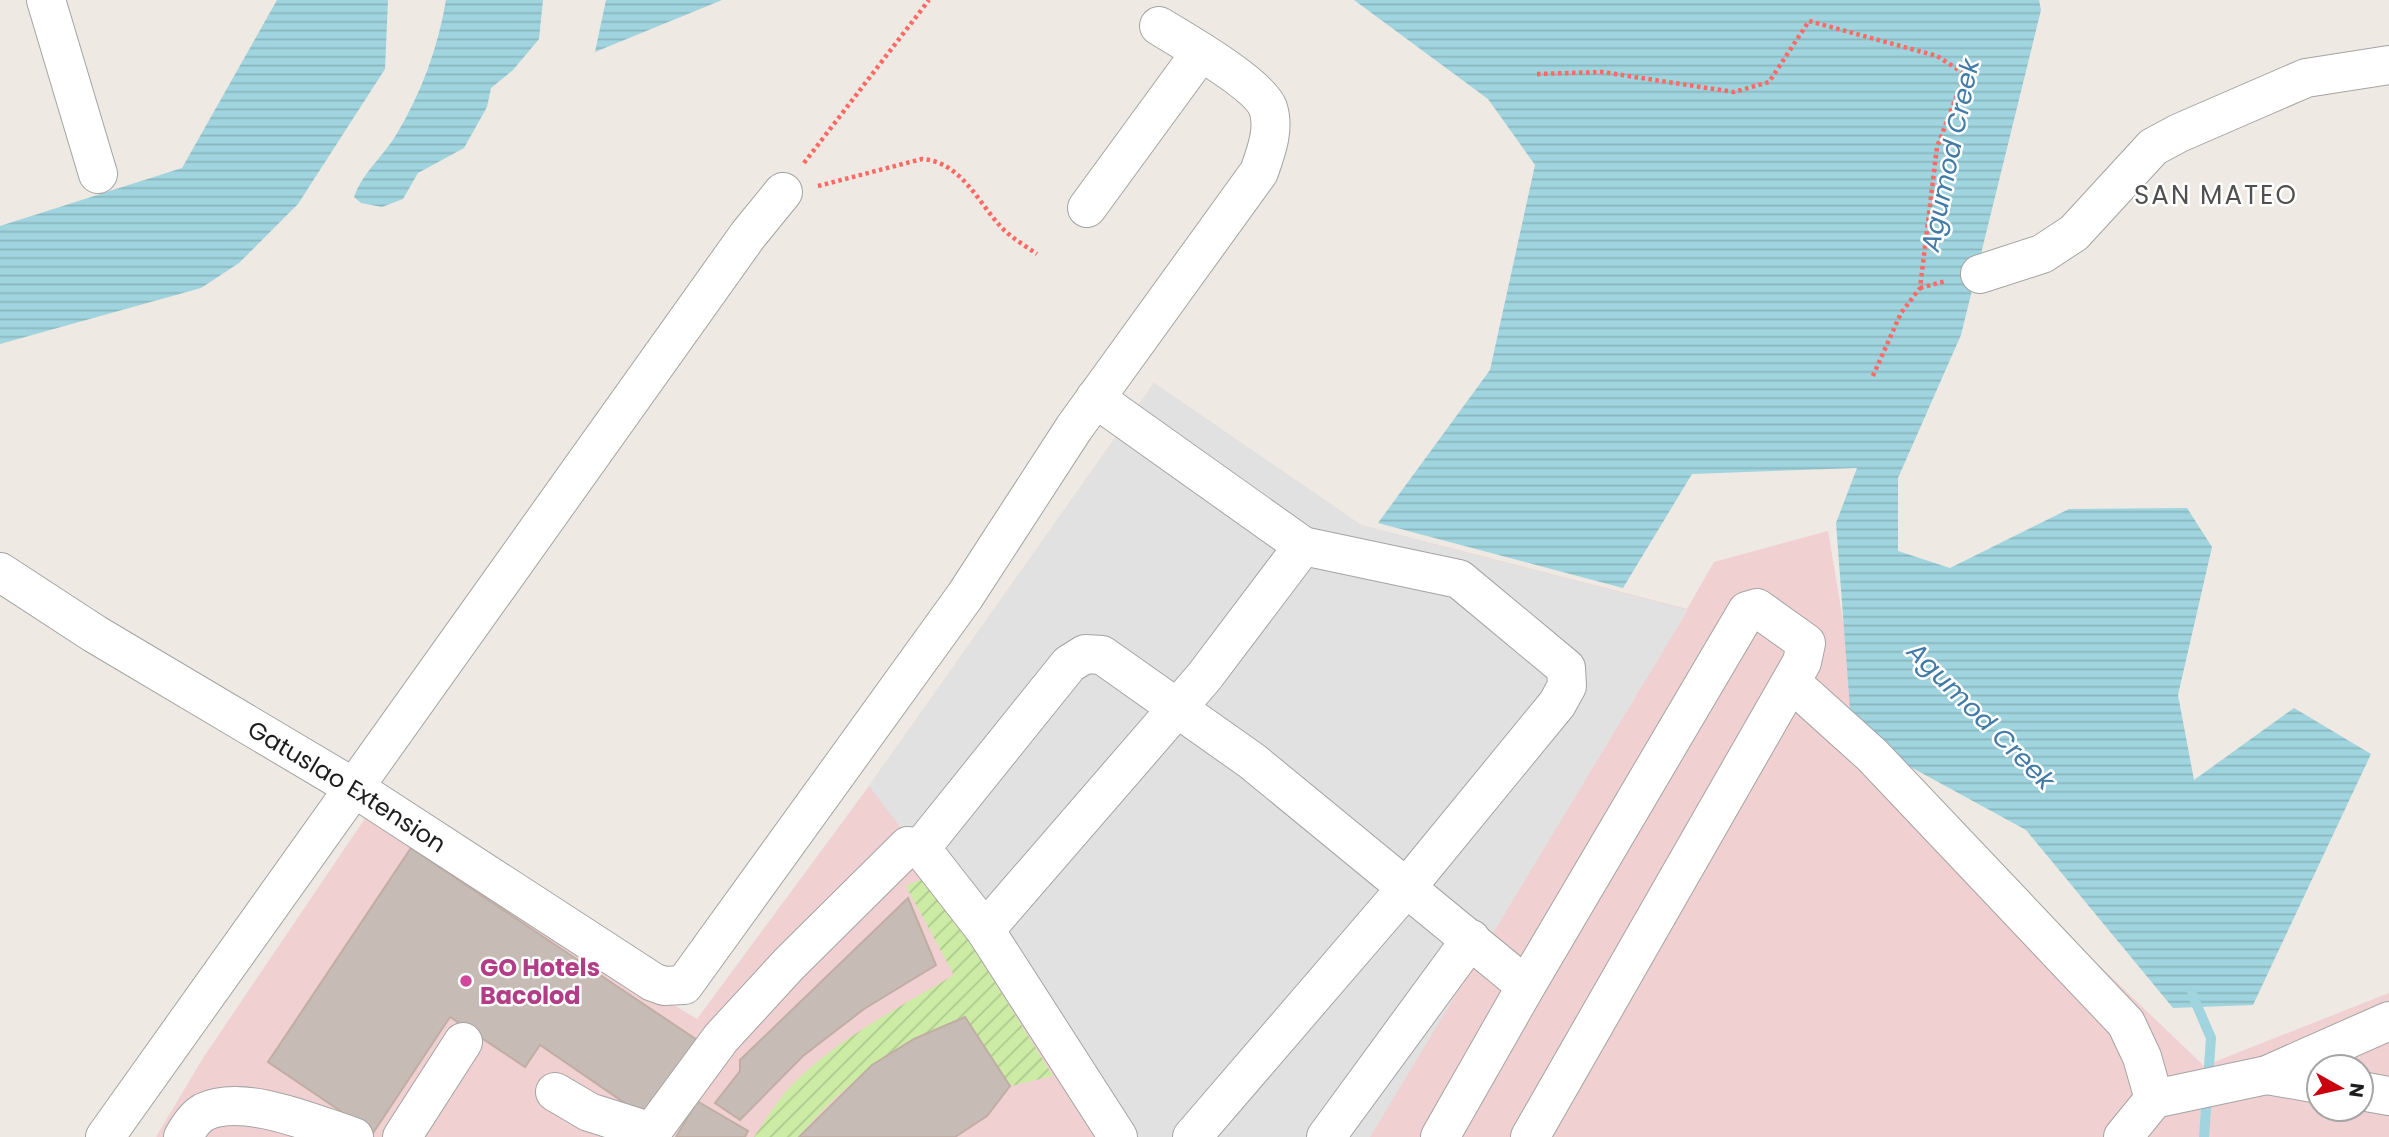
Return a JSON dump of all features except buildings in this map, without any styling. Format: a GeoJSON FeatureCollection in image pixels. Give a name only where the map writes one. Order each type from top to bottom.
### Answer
{"type":"FeatureCollection","features":[{"type":"Feature","properties":{"kind":"street"},"geometry":{"type":"LineString","coordinates":[[46,0],[97,174]]}},
{"type":"Feature","properties":{"kind":"street"},"geometry":{"type":"LineString","coordinates":[[1159,26],[1202,52],[1259,95],[1267,107],[1270,124],[1268,147],[1259,172],[1095,398],[1303,547],[1459,579],[1566,668],[1567,686],[1557,704],[1407,887],[1192,1137]]}},
{"type":"Feature","properties":{"kind":"street"},"geometry":{"type":"LineString","coordinates":[[1087,208],[1202,52]]}},
{"type":"Feature","properties":{"kind":"street"},"geometry":{"type":"LineString","coordinates":[[1964,278],[2042,254],[2074,233],[2153,147],[2179,133],[2306,78],[2389,65]]}},
{"type":"Feature","properties":{"kind":"street"},"geometry":{"type":"LineString","coordinates":[[105,1137],[170,1041],[356,789],[740,247],[783,192]]}},
{"type":"Feature","properties":{"kind":"street","name":"Gatuslao Extension"},"geometry":{"type":"LineString","coordinates":[[0,572],[95,634],[356,789],[653,982],[676,987],[684,985],[692,975],[965,596],[1095,398]]}},
{"type":"Feature","properties":{"kind":"street"},"geometry":{"type":"LineString","coordinates":[[985,930],[1179,707],[1303,547]]}},
{"type":"Feature","properties":{"kind":"street"},"geometry":{"type":"LineString","coordinates":[[1440,1137],[1747,611],[1757,608],[1806,643],[1802,662],[1530,1137]]}},
{"type":"Feature","properties":{"kind":"street"},"geometry":{"type":"LineString","coordinates":[[921,848],[1069,664],[1086,654],[1102,655],[1252,761],[1526,986]]}},
{"type":"Feature","properties":{"kind":"street"},"geometry":{"type":"LineString","coordinates":[[1791,682],[1872,755],[2126,1023],[2161,1098]]}},
{"type":"Feature","properties":{"kind":"street"},"geometry":{"type":"LineString","coordinates":[[555,1092],[581,1124],[650,1135],[721,1038],[789,964],[908,846],[921,848],[985,930],[1118,1137]]}},
{"type":"Feature","properties":{"kind":"street"},"geometry":{"type":"LineString","coordinates":[[1326,1137],[1471,939]]}},
{"type":"Feature","properties":{"kind":"street"},"geometry":{"type":"LineString","coordinates":[[2123,1137],[2161,1098],[2259,1076],[2389,1021]]}},
{"type":"Feature","properties":{"kind":"street"},"geometry":{"type":"LineString","coordinates":[[402,1137],[463,1042]]}},
{"type":"Feature","properties":{"kind":"street"},"geometry":{"type":"LineString","coordinates":[[2259,1076],[2305,1082]]}},
{"type":"Feature","properties":{"kind":"street"},"geometry":{"type":"LineString","coordinates":[[183,1137],[203,1112],[233,1105],[288,1116],[354,1137]]}},
{"type":"Feature","properties":{"kind":"path"},"geometry":{"type":"LineString","coordinates":[[783,192],[929,0]]}},
{"type":"Feature","properties":{"kind":"path"},"geometry":{"type":"LineString","coordinates":[[1537,74],[1602,72],[1734,92],[1769,82],[1809,21],[1937,56],[1965,74],[1937,147],[1920,288],[1901,313],[1872,378]]}},
{"type":"Feature","properties":{"kind":"path"},"geometry":{"type":"LineString","coordinates":[[783,192],[922,159],[939,161],[967,184],[1003,229],[1037,254]]}},
{"type":"Feature","properties":{"kind":"path"},"geometry":{"type":"LineString","coordinates":[[1920,288],[1964,278]]}},
{"type":"Feature","properties":{"kind":"shaded area"},"geometry":{"type":"Polygon","coordinates":[[[1154,383],[1361,525],[1687,609],[1714,562],[1828,531],[1863,739],[2204,1066],[2389,993],[2389,1137],[156,1137],[203,1058],[370,811],[546,928],[697,1019],[869,786],[1154,383]]]}},
{"type":"Feature","properties":{"kind":"shaded area"},"geometry":{"type":"Polygon","coordinates":[[[1154,383],[1361,525],[1688,610],[1370,1137],[1135,1137],[869,786],[1154,383]]]}},
{"type":"Feature","properties":{"kind":"green space"},"geometry":{"type":"Polygon","coordinates":[[[929,876],[1053,1076],[1010,1086],[964,1017],[917,1040],[874,1066],[835,1098],[799,1137],[754,1137],[788,1090],[829,1052],[954,975],[906,886],[929,876]]]}},
{"type":"Feature","properties":{"kind":"water"},"geometry":{"type":"Polygon","coordinates":[[[277,0],[388,0],[385,69],[298,204],[239,263],[201,288],[0,344],[0,226],[182,168],[277,0]]]}},
{"type":"Feature","properties":{"kind":"water"},"geometry":{"type":"Polygon","coordinates":[[[446,0],[543,0],[539,39],[513,70],[491,88],[487,107],[464,148],[418,173],[403,199],[382,207],[361,203],[354,197],[358,188],[396,135],[421,87],[438,36],[446,0]]]}},
{"type":"Feature","properties":{"kind":"water"},"geometry":{"type":"Polygon","coordinates":[[[606,0],[722,0],[595,52],[606,0]]]}},
{"type":"Feature","properties":{"kind":"water"},"geometry":{"type":"Polygon","coordinates":[[[1354,0],[2039,0],[2041,10],[1961,335],[1898,478],[1898,551],[1950,568],[2069,509],[2187,508],[2212,547],[2178,695],[2194,780],[2294,708],[2371,754],[2253,1005],[2173,1008],[2026,830],[1852,735],[1836,523],[1857,468],[1692,474],[1623,588],[1378,523],[1490,370],[1535,165],[1488,99],[1354,0]]]}},
{"type":"Feature","properties":{"kind":"waterway","name":"Agumod Creek"},"geometry":{"type":"LineString","coordinates":[[2192,994],[2211,1038],[2204,1137]]}},
{"type":"Feature","properties":{"kind":"place","name":"GO Hotels Bacolod"},"geometry":{"type":"Point","coordinates":[466,981]}},
{"type":"Feature","properties":{"kind":"district","name":"SAN MATEO"},"geometry":{"type":"Point","coordinates":[2216,195]}}]}
